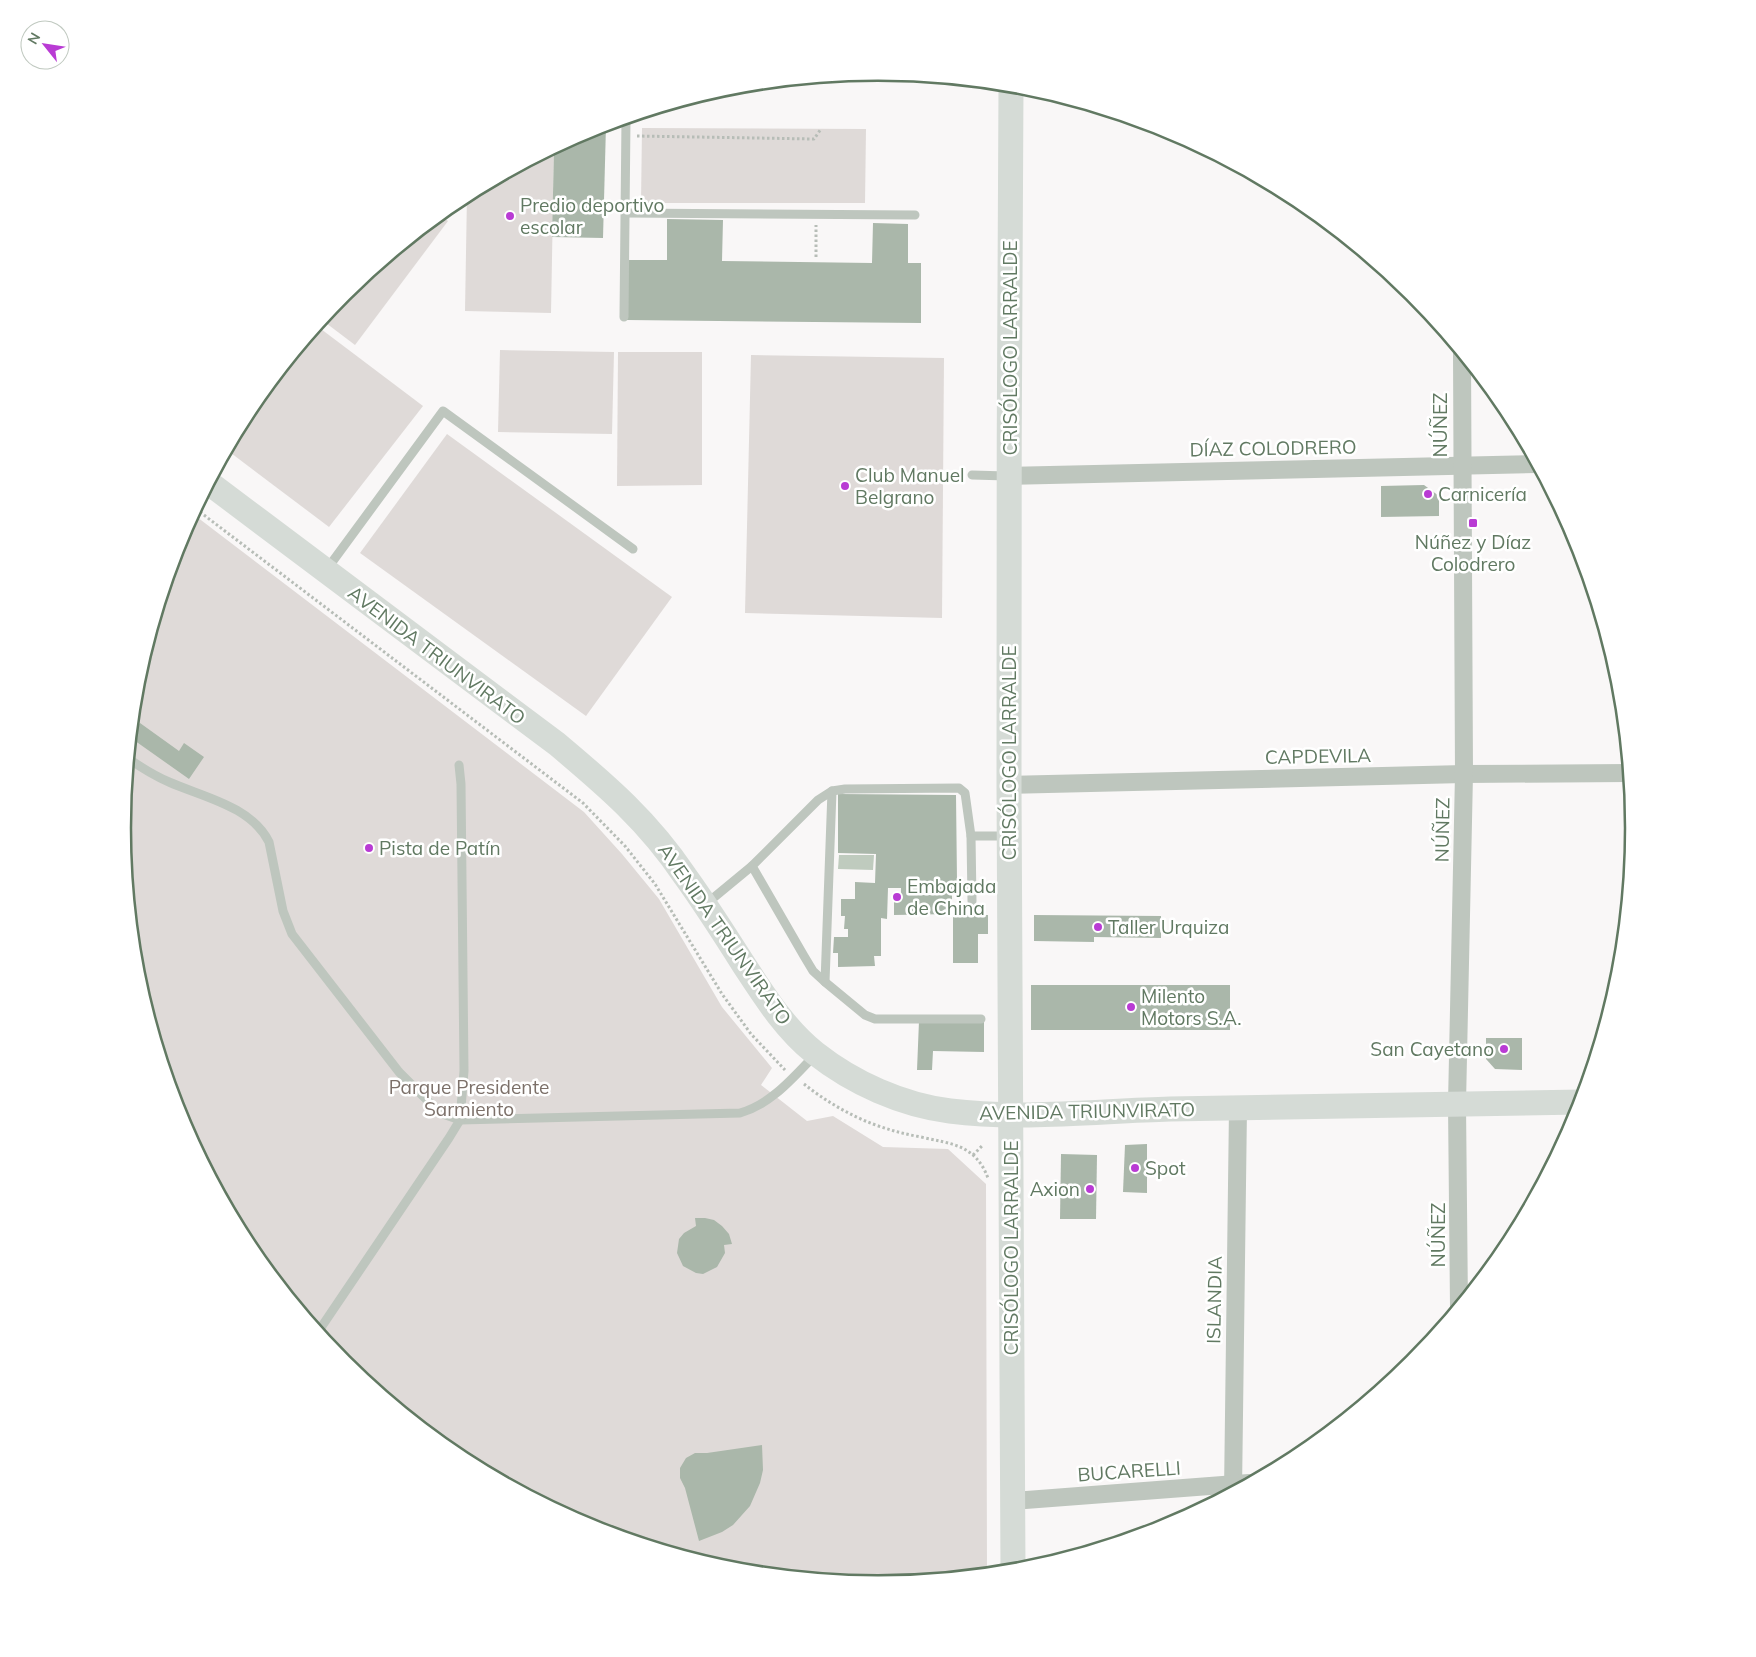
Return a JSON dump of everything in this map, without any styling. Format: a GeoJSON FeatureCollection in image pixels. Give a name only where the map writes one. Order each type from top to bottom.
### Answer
{"type":"FeatureCollection","features":[{"type":"Feature","properties":{"kind":"main road","name":"CRISÓLOGO LARRALDE"},"geometry":{"type":"LineString","coordinates":[[1013,1563],[1009,836],[1009,398],[1015,94]]}},
{"type":"Feature","properties":{"kind":"main road","name":"AVENIDA TRIUNVIRATO"},"geometry":{"type":"LineString","coordinates":[[214,486],[325,572],[557,744],[607,786],[638,816],[662,844],[779,1016],[816,1054],[864,1084],[888,1095],[916,1104],[949,1111],[1011,1115],[1238,1108],[1573,1102]]}},
{"type":"Feature","properties":{"kind":"street","name":"NÚÑEZ"},"geometry":{"type":"LineString","coordinates":[[1459,1298],[1458,1104],[1464,774],[1462,363]]}},
{"type":"Feature","properties":{"kind":"street","name":"DÍAZ COLODRERO"},"geometry":{"type":"LineString","coordinates":[[1010,476],[1530,464]]}},
{"type":"Feature","properties":{"kind":"street","name":"CAPDEVILA"},"geometry":{"type":"LineString","coordinates":[[1009,785],[1464,774],[1623,773]]}},
{"type":"Feature","properties":{"kind":"street","name":"ISLANDIA"},"geometry":{"type":"LineString","coordinates":[[1238,1108],[1238,1483]]}},
{"type":"Feature","properties":{"kind":"street","name":"BUCARELLI"},"geometry":{"type":"LineString","coordinates":[[1013,1501],[1231,1487]]}},
{"type":"Feature","properties":{"kind":"lane"},"geometry":{"type":"LineString","coordinates":[[624,317],[626,125]]}},
{"type":"Feature","properties":{"kind":"lane"},"geometry":{"type":"LineString","coordinates":[[625,213],[916,215]]}},
{"type":"Feature","properties":{"kind":"lane"},"geometry":{"type":"LineString","coordinates":[[325,572],[443,411],[633,550]]}},
{"type":"Feature","properties":{"kind":"lane"},"geometry":{"type":"LineString","coordinates":[[972,475],[1010,476]]}},
{"type":"Feature","properties":{"kind":"lane"},"geometry":{"type":"LineString","coordinates":[[134,762],[170,783],[214,799],[236,810],[264,832],[269,842],[283,911],[292,934],[399,1072],[440,1113],[460,1120],[740,1113],[754,1109],[775,1096],[816,1054]]}},
{"type":"Feature","properties":{"kind":"lane"},"geometry":{"type":"LineString","coordinates":[[322,1327],[460,1120],[464,1062],[461,784],[459,765]]}},
{"type":"Feature","properties":{"kind":"lane"},"geometry":{"type":"LineString","coordinates":[[705,905],[752,866],[818,800],[832,790],[845,789],[959,788],[965,793],[971,836],[972,901]]}},
{"type":"Feature","properties":{"kind":"lane"},"geometry":{"type":"LineString","coordinates":[[825,982],[832,790]]}},
{"type":"Feature","properties":{"kind":"lane"},"geometry":{"type":"LineString","coordinates":[[971,836],[1009,836]]}},
{"type":"Feature","properties":{"kind":"lane"},"geometry":{"type":"LineString","coordinates":[[752,866],[814,970],[857,1010],[875,1019],[981,1019]]}},
{"type":"Feature","properties":{"kind":"path"},"geometry":{"type":"LineString","coordinates":[[626,136],[814,139],[821,129]]}},
{"type":"Feature","properties":{"kind":"path"},"geometry":{"type":"LineString","coordinates":[[816,214],[816,257]]}},
{"type":"Feature","properties":{"kind":"path"},"geometry":{"type":"LineString","coordinates":[[201,513],[583,803],[625,846],[655,884],[722,994],[751,1034],[780,1066],[814,1092],[859,1118],[901,1133],[953,1143],[973,1155],[982,1165],[989,1182]]}},
{"type":"Feature","properties":{"kind":"path"},"geometry":{"type":"LineString","coordinates":[[973,1155],[982,1146]]}},
{"type":"Feature","properties":{"kind":"green space"},"geometry":{"type":"Polygon","coordinates":[[[642,128],[866,129],[865,203],[641,203],[642,128]]]}},
{"type":"Feature","properties":{"kind":"green space","name":"Predio deportivo escolar"},"geometry":{"type":"Polygon","coordinates":[[[554,155],[551,313],[465,311],[467,205],[504,181],[554,155]]]}},
{"type":"Feature","properties":{"kind":"green space"},"geometry":{"type":"Polygon","coordinates":[[[446,219],[448,221],[355,345],[327,324],[385,267],[446,219]]]}},
{"type":"Feature","properties":{"kind":"green space"},"geometry":{"type":"Polygon","coordinates":[[[322,330],[423,406],[329,527],[232,454],[257,413],[285,374],[322,330]]]}},
{"type":"Feature","properties":{"kind":"green space"},"geometry":{"type":"Polygon","coordinates":[[[500,350],[614,352],[612,434],[498,432],[500,350]]]}},
{"type":"Feature","properties":{"kind":"green space"},"geometry":{"type":"Polygon","coordinates":[[[618,352],[702,352],[702,485],[617,486],[618,352]]]}},
{"type":"Feature","properties":{"kind":"green space","name":"Club Manuel Belgrano"},"geometry":{"type":"Polygon","coordinates":[[[751,355],[944,358],[942,618],[745,613],[751,355]]]}},
{"type":"Feature","properties":{"kind":"green space"},"geometry":{"type":"Polygon","coordinates":[[[447,434],[672,597],[586,716],[360,553],[447,434]]]}},
{"type":"Feature","properties":{"kind":"green space","name":"Parque Presidente Sarmiento"},"geometry":{"type":"Polygon","coordinates":[[[199,518],[584,812],[659,899],[722,1007],[772,1068],[761,1085],[807,1121],[833,1116],[883,1147],[948,1149],[986,1184],[987,1567],[927,1574],[878,1576],[829,1574],[780,1569],[732,1561],[685,1550],[638,1536],[592,1519],[547,1499],[504,1476],[463,1450],[385,1390],[316,1321],[257,1244],[231,1202],[208,1159],[170,1069],[156,1022],[145,974],[137,926],[132,877],[132,780],[137,731],[156,635],[170,588],[199,518]]]}},
{"type":"Feature","properties":{"kind":"shaded area"},"geometry":{"type":"Polygon","coordinates":[[[839,855],[874,855],[873,870],[838,869],[839,855]]]}},
{"type":"Feature","properties":{"kind":"building"},"geometry":{"type":"Polygon","coordinates":[[[606,133],[603,238],[552,237],[554,155],[606,133]]]}},
{"type":"Feature","properties":{"kind":"building"},"geometry":{"type":"Polygon","coordinates":[[[667,219],[723,220],[722,261],[872,263],[873,223],[908,224],[908,263],[921,263],[921,323],[627,320],[628,260],[667,260],[667,219]]]}},
{"type":"Feature","properties":{"kind":"building"},"geometry":{"type":"Polygon","coordinates":[[[1424,485],[1439,496],[1439,516],[1381,517],[1381,486],[1424,485]]]}},
{"type":"Feature","properties":{"kind":"building"},"geometry":{"type":"Polygon","coordinates":[[[140,723],[179,751],[184,743],[204,757],[189,779],[136,741],[140,723]]]}},
{"type":"Feature","properties":{"kind":"building"},"geometry":{"type":"Polygon","coordinates":[[[838,794],[956,795],[957,881],[952,881],[952,914],[894,915],[894,895],[901,895],[901,888],[888,888],[887,919],[881,918],[881,956],[874,956],[875,966],[838,967],[838,953],[833,953],[834,937],[848,937],[848,929],[844,929],[845,916],[841,916],[841,899],[855,899],[855,882],[875,883],[876,854],[838,853],[838,794]]]}},
{"type":"Feature","properties":{"kind":"building"},"geometry":{"type":"Polygon","coordinates":[[[953,915],[988,915],[988,934],[978,934],[978,963],[953,963],[953,915]]]}},
{"type":"Feature","properties":{"kind":"building","name":"Taller Urquiza"},"geometry":{"type":"Polygon","coordinates":[[[1034,915],[1161,916],[1161,938],[1094,937],[1094,942],[1034,941],[1034,915]]]}},
{"type":"Feature","properties":{"kind":"building","name":"Milento Motors S.A."},"geometry":{"type":"Polygon","coordinates":[[[1031,985],[1230,985],[1230,1030],[1031,1030],[1031,985]]]}},
{"type":"Feature","properties":{"kind":"building"},"geometry":{"type":"Polygon","coordinates":[[[919,1021],[984,1022],[984,1052],[933,1051],[932,1070],[917,1070],[919,1021]]]}},
{"type":"Feature","properties":{"kind":"building","name":"San Cayetano"},"geometry":{"type":"Polygon","coordinates":[[[1486,1038],[1522,1038],[1522,1070],[1495,1069],[1486,1059],[1486,1038]]]}},
{"type":"Feature","properties":{"kind":"building","name":"Spot"},"geometry":{"type":"Polygon","coordinates":[[[1147,1144],[1147,1193],[1123,1192],[1125,1145],[1147,1144]]]}},
{"type":"Feature","properties":{"kind":"building"},"geometry":{"type":"Polygon","coordinates":[[[1061,1154],[1097,1155],[1096,1219],[1060,1219],[1061,1154]]]}},
{"type":"Feature","properties":{"kind":"building"},"geometry":{"type":"Polygon","coordinates":[[[695,1218],[714,1220],[729,1234],[732,1244],[724,1245],[725,1253],[717,1267],[703,1274],[696,1273],[683,1266],[677,1253],[679,1239],[684,1233],[696,1226],[695,1218]]]}},
{"type":"Feature","properties":{"kind":"building"},"geometry":{"type":"Polygon","coordinates":[[[762,1445],[763,1470],[760,1483],[750,1506],[733,1525],[722,1532],[699,1541],[685,1488],[680,1478],[680,1468],[686,1458],[695,1453],[762,1445]]]}},
{"type":"Feature","properties":{"kind":"place","name":"Predio deportivo escolar"},"geometry":{"type":"Point","coordinates":[510,216]}},
{"type":"Feature","properties":{"kind":"place","name":"Club Manuel Belgrano"},"geometry":{"type":"Point","coordinates":[845,486]}},
{"type":"Feature","properties":{"kind":"place","name":"Carnicería"},"geometry":{"type":"Point","coordinates":[1428,494]}},
{"type":"Feature","properties":{"kind":"place","name":"Núñez y Díaz Colodrero"},"geometry":{"type":"Point","coordinates":[1473,523]}},
{"type":"Feature","properties":{"kind":"place","name":"Pista de Patín"},"geometry":{"type":"Point","coordinates":[369,848]}},
{"type":"Feature","properties":{"kind":"place","name":"Embajada de China"},"geometry":{"type":"Point","coordinates":[897,897]}},
{"type":"Feature","properties":{"kind":"place","name":"Taller Urquiza"},"geometry":{"type":"Point","coordinates":[1098,927]}},
{"type":"Feature","properties":{"kind":"place","name":"Milento Motors S.A."},"geometry":{"type":"Point","coordinates":[1131,1007]}},
{"type":"Feature","properties":{"kind":"place","name":"San Cayetano"},"geometry":{"type":"Point","coordinates":[1504,1049]}},
{"type":"Feature","properties":{"kind":"place","name":"Spot"},"geometry":{"type":"Point","coordinates":[1135,1168]}},
{"type":"Feature","properties":{"kind":"place","name":"Axion"},"geometry":{"type":"Point","coordinates":[1090,1189]}}]}
